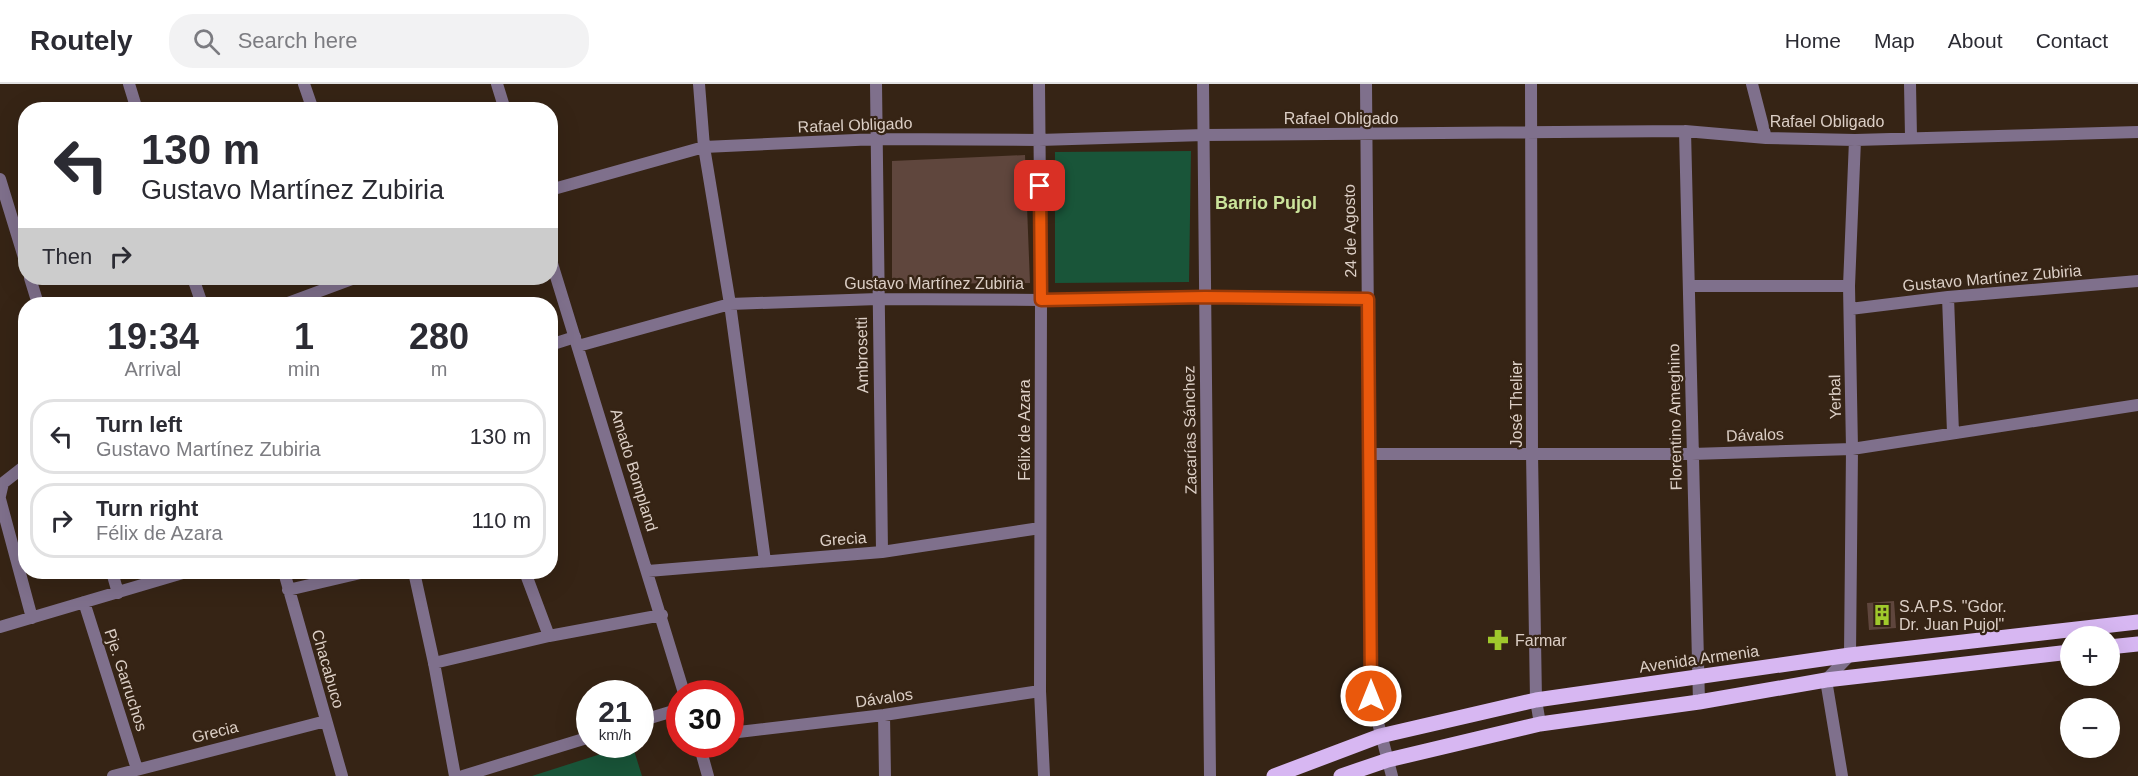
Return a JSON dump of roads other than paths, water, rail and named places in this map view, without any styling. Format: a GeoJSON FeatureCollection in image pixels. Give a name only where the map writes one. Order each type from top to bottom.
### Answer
{"type":"FeatureCollection","features":[{"type":"Feature","properties":{"kind":"main road","name":"Avenida Armenia"},"geometry":{"type":"LineString","coordinates":[[1274,776],[1380,736],[1536,700],[1850,655],[2138,622]]}},
{"type":"Feature","properties":{"kind":"main road"},"geometry":{"type":"LineString","coordinates":[[2120,646],[2138,644]]}},
{"type":"Feature","properties":{"kind":"main road"},"geometry":{"type":"LineString","coordinates":[[1341,776],[1388,760],[1540,724],[1699,702],[1826,680],[2060,653]]}},
{"type":"Feature","properties":{"kind":"street"},"geometry":{"type":"LineString","coordinates":[[129,84],[135,102]]}},
{"type":"Feature","properties":{"kind":"street"},"geometry":{"type":"LineString","coordinates":[[304,84],[310,102]]}},
{"type":"Feature","properties":{"kind":"street"},"geometry":{"type":"LineString","coordinates":[[497,84],[503,102]]}},
{"type":"Feature","properties":{"kind":"street"},"geometry":{"type":"LineString","coordinates":[[699,84],[704,147],[730,303],[765,561]]}},
{"type":"Feature","properties":{"kind":"street","name":"Ambrosetti"},"geometry":{"type":"LineString","coordinates":[[876,84],[882,552]]}},
{"type":"Feature","properties":{"kind":"street","name":"Félix de Azara"},"geometry":{"type":"LineString","coordinates":[[1039,84],[1040,691],[1044,776]]}},
{"type":"Feature","properties":{"kind":"street","name":"Zacarías Sánchez"},"geometry":{"type":"LineString","coordinates":[[1203,84],[1210,776]]}},
{"type":"Feature","properties":{"kind":"street","name":"24 de Agosto"},"geometry":{"type":"LineString","coordinates":[[1366,84],[1371,696],[1392,776]]}},
{"type":"Feature","properties":{"kind":"street","name":"José Thelier"},"geometry":{"type":"LineString","coordinates":[[1531,84],[1532,453],[1536,700],[1540,724]]}},
{"type":"Feature","properties":{"kind":"street"},"geometry":{"type":"LineString","coordinates":[[1752,84],[1767,138]]}},
{"type":"Feature","properties":{"kind":"street"},"geometry":{"type":"LineString","coordinates":[[1910,84],[1911,137]]}},
{"type":"Feature","properties":{"kind":"street","name":"Rafael Obligado"},"geometry":{"type":"LineString","coordinates":[[558,188],[704,147],[877,139],[1039,140],[1204,135],[1685,131],[1767,138],[1855,140],[2138,132]]}},
{"type":"Feature","properties":{"kind":"street","name":"Florentino Ameghino"},"geometry":{"type":"LineString","coordinates":[[1685,131],[1699,702]]}},
{"type":"Feature","properties":{"kind":"street","name":"Yerbal"},"geometry":{"type":"LineString","coordinates":[[1850,655],[1852,449],[1849,286],[1855,140]]}},
{"type":"Feature","properties":{"kind":"street"},"geometry":{"type":"LineString","coordinates":[[0,178],[18,238]]}},
{"type":"Feature","properties":{"kind":"street","name":"Gustavo Martínez Zubiria"},"geometry":{"type":"LineString","coordinates":[[1850,309],[1948,297],[2138,281]]}},
{"type":"Feature","properties":{"kind":"street","name":"Amado Bompland"},"geometry":{"type":"LineString","coordinates":[[558,282],[680,680]]}},
{"type":"Feature","properties":{"kind":"street"},"geometry":{"type":"LineString","coordinates":[[304,297],[336,285]]}},
{"type":"Feature","properties":{"kind":"street"},"geometry":{"type":"LineString","coordinates":[[1689,286],[1849,286]]}},
{"type":"Feature","properties":{"kind":"street","name":"Gustavo Martínez Zubiria"},"geometry":{"type":"LineString","coordinates":[[558,344],[577,342],[730,303],[878,299],[1041,300],[1205,297],[1368,299]]}},
{"type":"Feature","properties":{"kind":"street"},"geometry":{"type":"LineString","coordinates":[[1948,297],[1953,433]]}},
{"type":"Feature","properties":{"kind":"street","name":"Dávalos"},"geometry":{"type":"LineString","coordinates":[[1370,454],[1692,454],[1852,449],[2138,405]]}},
{"type":"Feature","properties":{"kind":"street"},"geometry":{"type":"LineString","coordinates":[[18,471],[3,483],[0,497],[18,565]]}},
{"type":"Feature","properties":{"kind":"street","name":"Grecia"},"geometry":{"type":"LineString","coordinates":[[648,571],[882,552],[1040,528]]}},
{"type":"Feature","properties":{"kind":"street"},"geometry":{"type":"LineString","coordinates":[[22,579],[32,618]]}},
{"type":"Feature","properties":{"kind":"street"},"geometry":{"type":"LineString","coordinates":[[114,579],[118,593]]}},
{"type":"Feature","properties":{"kind":"street"},"geometry":{"type":"LineString","coordinates":[[0,627],[163,579]]}},
{"type":"Feature","properties":{"kind":"street","name":"Chacabuco"},"geometry":{"type":"LineString","coordinates":[[286,579],[342,776]]}},
{"type":"Feature","properties":{"kind":"street"},"geometry":{"type":"LineString","coordinates":[[288,590],[335,579]]}},
{"type":"Feature","properties":{"kind":"street"},"geometry":{"type":"LineString","coordinates":[[416,579],[434,663],[454,776]]}},
{"type":"Feature","properties":{"kind":"street"},"geometry":{"type":"LineString","coordinates":[[528,579],[549,636]]}},
{"type":"Feature","properties":{"kind":"street","name":"Pje. Garruchos"},"geometry":{"type":"LineString","coordinates":[[84,602],[137,769]]}},
{"type":"Feature","properties":{"kind":"street"},"geometry":{"type":"LineString","coordinates":[[434,663],[549,636],[662,615]]}},
{"type":"Feature","properties":{"kind":"street"},"geometry":{"type":"LineString","coordinates":[[1842,776],[1826,680],[1850,655]]}},
{"type":"Feature","properties":{"kind":"street","name":"Dávalos"},"geometry":{"type":"LineString","coordinates":[[744,732],[884,715],[1040,691]]}},
{"type":"Feature","properties":{"kind":"street"},"geometry":{"type":"LineString","coordinates":[[884,715],[885,776]]}},
{"type":"Feature","properties":{"kind":"street","name":"Grecia"},"geometry":{"type":"LineString","coordinates":[[112,776],[326,721]]}},
{"type":"Feature","properties":{"kind":"street"},"geometry":{"type":"LineString","coordinates":[[463,776],[576,741]]}},
{"type":"Feature","properties":{"kind":"street"},"geometry":{"type":"LineString","coordinates":[[703,758],[708,776]]}},
{"type":"Feature","properties":{"kind":"place","name":"S.A.P.S. \"Gdor. Dr. Juan Pujol\""},"geometry":{"type":"Point","coordinates":[1882,615]}},
{"type":"Feature","properties":{"kind":"place","name":"Farmar"},"geometry":{"type":"Point","coordinates":[1498,640]}},
{"type":"Feature","properties":{"kind":"district","name":"Barrio Pujol"},"geometry":{"type":"Point","coordinates":[1266,203]}}]}
